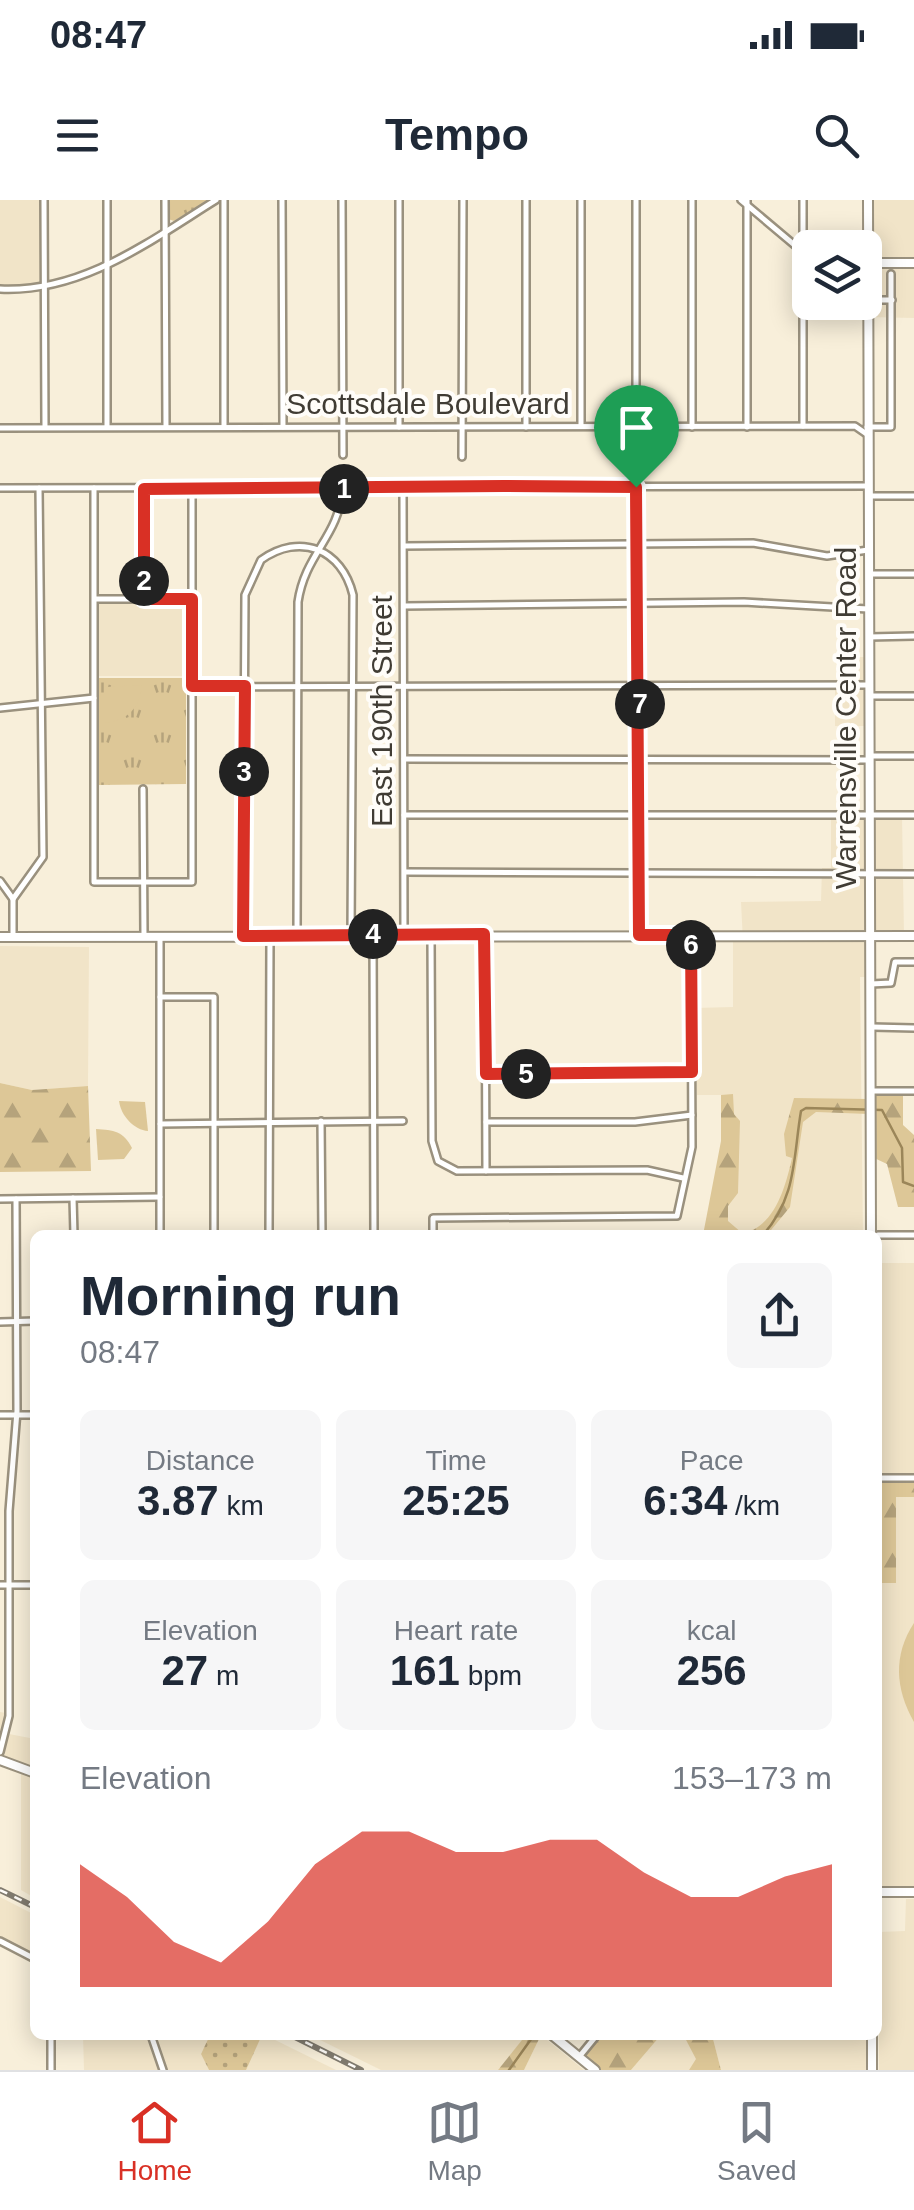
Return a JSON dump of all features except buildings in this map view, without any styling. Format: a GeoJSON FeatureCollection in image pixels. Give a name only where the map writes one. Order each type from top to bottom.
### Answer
{"type":"FeatureCollection","features":[{"type":"Feature","properties":{"kind":"main road","name":"Warrensville Center Road"},"geometry":{"type":"LineString","coordinates":[[868,200],[868,230]]}},
{"type":"Feature","properties":{"kind":"main road"},"geometry":{"type":"LineString","coordinates":[[882,263],[914,263]]}},
{"type":"Feature","properties":{"kind":"main road","name":"Warrensville Center Road"},"geometry":{"type":"LineString","coordinates":[[865,320],[874,1230]]}},
{"type":"Feature","properties":{"kind":"main road"},"geometry":{"type":"LineString","coordinates":[[0,937],[914,936]]}},
{"type":"Feature","properties":{"kind":"main road"},"geometry":{"type":"LineString","coordinates":[[0,1760],[30,1770]]}},
{"type":"Feature","properties":{"kind":"main road"},"geometry":{"type":"LineString","coordinates":[[882,1892],[914,1892]]}},
{"type":"Feature","properties":{"kind":"main road"},"geometry":{"type":"LineString","coordinates":[[558,2040],[595,2070]]}},
{"type":"Feature","properties":{"kind":"main road"},"geometry":{"type":"LineString","coordinates":[[872,2040],[872,2070]]}},
{"type":"Feature","properties":{"kind":"street"},"geometry":{"type":"LineString","coordinates":[[44,200],[45,428]]}},
{"type":"Feature","properties":{"kind":"street"},"geometry":{"type":"LineString","coordinates":[[106,200],[107,427]]}},
{"type":"Feature","properties":{"kind":"street"},"geometry":{"type":"LineString","coordinates":[[166,200],[166,428]]}},
{"type":"Feature","properties":{"kind":"street"},"geometry":{"type":"LineString","coordinates":[[0,289],[44,286],[107,267],[220,200],[224,428]]}},
{"type":"Feature","properties":{"kind":"street"},"geometry":{"type":"LineString","coordinates":[[282,200],[283,428]]}},
{"type":"Feature","properties":{"kind":"street"},"geometry":{"type":"LineString","coordinates":[[342,200],[343,455]]}},
{"type":"Feature","properties":{"kind":"street"},"geometry":{"type":"LineString","coordinates":[[399,200],[399,427]]}},
{"type":"Feature","properties":{"kind":"street"},"geometry":{"type":"LineString","coordinates":[[462,457],[463,200]]}},
{"type":"Feature","properties":{"kind":"street"},"geometry":{"type":"LineString","coordinates":[[526,200],[526,427]]}},
{"type":"Feature","properties":{"kind":"street"},"geometry":{"type":"LineString","coordinates":[[581,200],[581,426]]}},
{"type":"Feature","properties":{"kind":"street"},"geometry":{"type":"LineString","coordinates":[[636,200],[636,427]]}},
{"type":"Feature","properties":{"kind":"street"},"geometry":{"type":"LineString","coordinates":[[692,200],[692,427]]}},
{"type":"Feature","properties":{"kind":"street"},"geometry":{"type":"LineString","coordinates":[[803,200],[803,230]]}},
{"type":"Feature","properties":{"kind":"street"},"geometry":{"type":"LineString","coordinates":[[745,202],[792,243]]}},
{"type":"Feature","properties":{"kind":"street"},"geometry":{"type":"LineString","coordinates":[[745,202],[747,427]]}},
{"type":"Feature","properties":{"kind":"street"},"geometry":{"type":"LineString","coordinates":[[855,426],[891,427],[891,274]]}},
{"type":"Feature","properties":{"kind":"street"},"geometry":{"type":"LineString","coordinates":[[882,302],[892,300]]}},
{"type":"Feature","properties":{"kind":"street"},"geometry":{"type":"LineString","coordinates":[[803,320],[803,426]]}},
{"type":"Feature","properties":{"kind":"street"},"geometry":{"type":"LineString","coordinates":[[855,426],[867,426]]}},
{"type":"Feature","properties":{"kind":"street","name":"Scottsdale Boulevard"},"geometry":{"type":"LineString","coordinates":[[0,428],[855,426]]}},
{"type":"Feature","properties":{"kind":"street"},"geometry":{"type":"LineString","coordinates":[[636,487],[639,935]]}},
{"type":"Feature","properties":{"kind":"street"},"geometry":{"type":"LineString","coordinates":[[0,488],[636,487],[868,491],[914,496]]}},
{"type":"Feature","properties":{"kind":"street"},"geometry":{"type":"LineString","coordinates":[[13,937],[13,899],[43,857],[39,488]]}},
{"type":"Feature","properties":{"kind":"street"},"geometry":{"type":"LineString","coordinates":[[94,488],[94,882],[192,882],[192,489]]}},
{"type":"Feature","properties":{"kind":"street"},"geometry":{"type":"LineString","coordinates":[[144,489],[144,599]]}},
{"type":"Feature","properties":{"kind":"street"},"geometry":{"type":"LineString","coordinates":[[297,935],[300,586],[340,513],[342,489]]}},
{"type":"Feature","properties":{"kind":"street","name":"East 190th Street"},"geometry":{"type":"LineString","coordinates":[[403,489],[404,934]]}},
{"type":"Feature","properties":{"kind":"street"},"geometry":{"type":"LineString","coordinates":[[404,546],[753,543],[827,556],[868,550]]}},
{"type":"Feature","properties":{"kind":"street"},"geometry":{"type":"LineString","coordinates":[[243,936],[248,581],[262,560],[282,548],[319,547],[340,565],[350,583],[351,934]]}},
{"type":"Feature","properties":{"kind":"street"},"geometry":{"type":"LineString","coordinates":[[868,574],[914,574]]}},
{"type":"Feature","properties":{"kind":"street"},"geometry":{"type":"LineString","coordinates":[[94,599],[192,599]]}},
{"type":"Feature","properties":{"kind":"street"},"geometry":{"type":"LineString","coordinates":[[404,606],[744,602],[868,609]]}},
{"type":"Feature","properties":{"kind":"street"},"geometry":{"type":"LineString","coordinates":[[869,637],[914,636]]}},
{"type":"Feature","properties":{"kind":"street"},"geometry":{"type":"LineString","coordinates":[[192,686],[869,685]]}},
{"type":"Feature","properties":{"kind":"street"},"geometry":{"type":"LineString","coordinates":[[869,696],[914,696]]}},
{"type":"Feature","properties":{"kind":"street"},"geometry":{"type":"LineString","coordinates":[[0,708],[94,698]]}},
{"type":"Feature","properties":{"kind":"street"},"geometry":{"type":"LineString","coordinates":[[404,759],[914,756]]}},
{"type":"Feature","properties":{"kind":"street"},"geometry":{"type":"LineString","coordinates":[[144,789],[144,936]]}},
{"type":"Feature","properties":{"kind":"street"},"geometry":{"type":"LineString","coordinates":[[404,814],[914,815]]}},
{"type":"Feature","properties":{"kind":"street"},"geometry":{"type":"LineString","coordinates":[[404,872],[914,874]]}},
{"type":"Feature","properties":{"kind":"street"},"geometry":{"type":"LineString","coordinates":[[1,883],[22,885]]}},
{"type":"Feature","properties":{"kind":"street"},"geometry":{"type":"LineString","coordinates":[[1,883],[13,899]]}},
{"type":"Feature","properties":{"kind":"street"},"geometry":{"type":"LineString","coordinates":[[373,934],[374,1230]]}},
{"type":"Feature","properties":{"kind":"street"},"geometry":{"type":"LineString","coordinates":[[432,934],[432,1141],[438,1161],[457,1171],[646,1170],[684,1178]]}},
{"type":"Feature","properties":{"kind":"street"},"geometry":{"type":"LineString","coordinates":[[484,934],[486,1171]]}},
{"type":"Feature","properties":{"kind":"street"},"geometry":{"type":"LineString","coordinates":[[269,1230],[270,935]]}},
{"type":"Feature","properties":{"kind":"street"},"geometry":{"type":"LineString","coordinates":[[433,1230],[433,1218],[677,1216],[690,1158],[691,935]]}},
{"type":"Feature","properties":{"kind":"street"},"geometry":{"type":"LineString","coordinates":[[160,936],[160,1230]]}},
{"type":"Feature","properties":{"kind":"street"},"geometry":{"type":"LineString","coordinates":[[869,984],[890,984],[895,962],[914,962]]}},
{"type":"Feature","properties":{"kind":"street"},"geometry":{"type":"LineString","coordinates":[[160,997],[214,997],[214,1230]]}},
{"type":"Feature","properties":{"kind":"street"},"geometry":{"type":"LineString","coordinates":[[869,1027],[914,1028]]}},
{"type":"Feature","properties":{"kind":"street"},"geometry":{"type":"LineString","coordinates":[[486,1074],[692,1072]]}},
{"type":"Feature","properties":{"kind":"street"},"geometry":{"type":"LineString","coordinates":[[870,1091],[914,1091]]}},
{"type":"Feature","properties":{"kind":"street"},"geometry":{"type":"LineString","coordinates":[[486,1122],[635,1122],[692,1115]]}},
{"type":"Feature","properties":{"kind":"street"},"geometry":{"type":"LineString","coordinates":[[160,1124],[403,1121]]}},
{"type":"Feature","properties":{"kind":"street"},"geometry":{"type":"LineString","coordinates":[[322,1122],[322,1230]]}},
{"type":"Feature","properties":{"kind":"street"},"geometry":{"type":"LineString","coordinates":[[0,1198],[160,1197]]}},
{"type":"Feature","properties":{"kind":"street"},"geometry":{"type":"LineString","coordinates":[[73,1198],[74,1230]]}},
{"type":"Feature","properties":{"kind":"street"},"geometry":{"type":"LineString","coordinates":[[0,1752],[9,1716],[16,1199]]}},
{"type":"Feature","properties":{"kind":"street"},"geometry":{"type":"LineString","coordinates":[[882,1235],[914,1235]]}},
{"type":"Feature","properties":{"kind":"street"},"geometry":{"type":"LineString","coordinates":[[0,1322],[30,1322]]}},
{"type":"Feature","properties":{"kind":"street"},"geometry":{"type":"LineString","coordinates":[[0,1415],[30,1415]]}},
{"type":"Feature","properties":{"kind":"street"},"geometry":{"type":"LineString","coordinates":[[882,1478],[914,1478]]}},
{"type":"Feature","properties":{"kind":"street"},"geometry":{"type":"LineString","coordinates":[[0,1585],[30,1585]]}},
{"type":"Feature","properties":{"kind":"street"},"geometry":{"type":"LineString","coordinates":[[0,1942],[30,1957]]}},
{"type":"Feature","properties":{"kind":"street"},"geometry":{"type":"LineString","coordinates":[[52,2040],[52,2070]]}},
{"type":"Feature","properties":{"kind":"street"},"geometry":{"type":"LineString","coordinates":[[153,2040],[163,2070]]}},
{"type":"Feature","properties":{"kind":"street"},"geometry":{"type":"LineString","coordinates":[[579,2056],[593,2040]]}},
{"type":"Feature","properties":{"kind":"shaded area"},"geometry":{"type":"Polygon","coordinates":[[[0,200],[44,200],[44,286],[0,289],[0,200]]]}},
{"type":"Feature","properties":{"kind":"shaded area"},"geometry":{"type":"Polygon","coordinates":[[[867,200],[914,200],[914,318],[882,317],[882,230],[867,230],[867,200]]]}},
{"type":"Feature","properties":{"kind":"shaded area"},"geometry":{"type":"Polygon","coordinates":[[[188,603],[190,676],[98,676],[99,604],[188,603]]]}},
{"type":"Feature","properties":{"kind":"shaded area"},"geometry":{"type":"Polygon","coordinates":[[[846,657],[869,657],[869,726],[835,726],[835,685],[845,684],[846,657]]]}},
{"type":"Feature","properties":{"kind":"shaded area"},"geometry":{"type":"Polygon","coordinates":[[[902,815],[904,936],[870,936],[869,977],[860,977],[863,1230],[714,1230],[726,1095],[697,1095],[695,1008],[733,1007],[733,942],[743,942],[741,902],[821,901],[822,868],[831,868],[831,816],[902,815]]]}},
{"type":"Feature","properties":{"kind":"shaded area"},"geometry":{"type":"Polygon","coordinates":[[[0,946],[89,947],[88,1086],[32,1090],[0,1083],[0,946]]]}},
{"type":"Feature","properties":{"kind":"shaded area"},"geometry":{"type":"Polygon","coordinates":[[[882,1263],[914,1263],[914,1478],[882,1478],[882,1263]]]}},
{"type":"Feature","properties":{"kind":"shaded area"},"geometry":{"type":"Polygon","coordinates":[[[882,1497],[914,1497],[914,1892],[882,1892],[882,1497]]]}},
{"type":"Feature","properties":{"kind":"shaded area"},"geometry":{"type":"Polygon","coordinates":[[[0,1712],[6,1713],[9,1734],[30,1738],[30,1771],[0,1760],[0,1712]]]}},
{"type":"Feature","properties":{"kind":"shaded area"},"geometry":{"type":"Polygon","coordinates":[[[21,1772],[30,1775],[30,1895],[21,1890],[21,1772]]]}},
{"type":"Feature","properties":{"kind":"shaded area"},"geometry":{"type":"Polygon","coordinates":[[[0,1897],[30,1912],[30,1961],[0,1946],[0,1897]]]}},
{"type":"Feature","properties":{"kind":"shaded area"},"geometry":{"type":"Polygon","coordinates":[[[906,1899],[914,1899],[914,2070],[879,2070],[882,1932],[905,1931],[906,1899]]]}},
{"type":"Feature","properties":{"kind":"shaded area"},"geometry":{"type":"Polygon","coordinates":[[[83,2040],[208,2040],[201,2054],[209,2070],[84,2070],[83,2040]]]}},
{"type":"Feature","properties":{"kind":"shaded area"},"geometry":{"type":"Polygon","coordinates":[[[260,2040],[275,2040],[336,2070],[245,2070],[260,2040]]]}},
{"type":"Feature","properties":{"kind":"shaded area"},"geometry":{"type":"Polygon","coordinates":[[[320,2040],[523,2040],[498,2070],[381,2070],[320,2040]]]}},
{"type":"Feature","properties":{"kind":"shaded area"},"geometry":{"type":"Polygon","coordinates":[[[539,2040],[547,2040],[584,2070],[524,2070],[539,2040]]]}},
{"type":"Feature","properties":{"kind":"shaded area"},"geometry":{"type":"Polygon","coordinates":[[[657,2040],[686,2040],[697,2059],[689,2070],[631,2070],[657,2040]]]}},
{"type":"Feature","properties":{"kind":"shaded area"},"geometry":{"type":"Polygon","coordinates":[[[713,2040],[872,2040],[872,2070],[721,2070],[713,2040]]]}},
{"type":"Feature","properties":{"kind":"green space"},"geometry":{"type":"Polygon","coordinates":[[[168,200],[210,200],[174,221],[168,219],[168,200]]]}},
{"type":"Feature","properties":{"kind":"green space"},"geometry":{"type":"Polygon","coordinates":[[[99,678],[186,678],[186,784],[98,785],[99,678]]]}},
{"type":"Feature","properties":{"kind":"green space"},"geometry":{"type":"Polygon","coordinates":[[[142,685],[131,712],[105,723],[105,687],[142,685]]]}},
{"type":"Feature","properties":{"kind":"green space"},"geometry":{"type":"Polygon","coordinates":[[[0,1083],[32,1090],[88,1086],[91,1171],[0,1172],[0,1083]]]}},
{"type":"Feature","properties":{"kind":"green space"},"geometry":{"type":"Polygon","coordinates":[[[870,1091],[903,1091],[903,1125],[914,1135],[914,1207],[898,1207],[887,1164],[870,1156],[869,1114],[816,1112],[803,1122],[790,1207],[771,1230],[750,1230],[771,1214],[782,1192],[792,1158],[786,1156],[784,1134],[794,1098],[869,1099],[870,1091]]]}},
{"type":"Feature","properties":{"kind":"green space"},"geometry":{"type":"Polygon","coordinates":[[[733,1094],[734,1114],[740,1121],[738,1193],[728,1206],[728,1221],[738,1230],[704,1230],[721,1141],[721,1095],[733,1094]]]}},
{"type":"Feature","properties":{"kind":"green space"},"geometry":{"type":"Polygon","coordinates":[[[119,1101],[145,1102],[148,1131],[129,1121],[119,1101]]]}},
{"type":"Feature","properties":{"kind":"green space"},"geometry":{"type":"Polygon","coordinates":[[[96,1129],[113,1131],[125,1138],[132,1148],[124,1159],[98,1160],[96,1129]]]}},
{"type":"Feature","properties":{"kind":"green space"},"geometry":{"type":"Polygon","coordinates":[[[882,1478],[914,1478],[914,1497],[896,1497],[896,1583],[882,1583],[882,1478]]]}},
{"type":"Feature","properties":{"kind":"green space"},"geometry":{"type":"Polygon","coordinates":[[[914,1623],[914,1722],[903,1697],[899,1672],[902,1647],[914,1623]]]}},
{"type":"Feature","properties":{"kind":"green space"},"geometry":{"type":"Polygon","coordinates":[[[208,2040],[260,2040],[246,2070],[209,2070],[201,2054],[208,2040]]]}},
{"type":"Feature","properties":{"kind":"green space"},"geometry":{"type":"Polygon","coordinates":[[[522,2040],[539,2040],[524,2070],[498,2070],[522,2040]]]}},
{"type":"Feature","properties":{"kind":"green space"},"geometry":{"type":"Polygon","coordinates":[[[593,2040],[657,2040],[631,2070],[595,2070],[579,2057],[593,2040]]]}},
{"type":"Feature","properties":{"kind":"green space"},"geometry":{"type":"Polygon","coordinates":[[[686,2040],[713,2040],[721,2070],[689,2070],[696,2059],[686,2040]]]}},
{"type":"Feature","properties":{"kind":"waterway"},"geometry":{"type":"LineString","coordinates":[[767,1230],[788,1191],[801,1111],[806,1108],[882,1110],[902,1148],[903,1182],[914,1186]]}},
{"type":"Feature","properties":{"kind":"waterway"},"geometry":{"type":"LineString","coordinates":[[509,2070],[530,2040]]}},
{"type":"Feature","properties":{"kind":"railway"},"geometry":{"type":"LineString","coordinates":[[0,1890],[30,1905]]}},
{"type":"Feature","properties":{"kind":"railway"},"geometry":{"type":"LineString","coordinates":[[301,2040],[361,2070]]}},
{"type":"Feature","properties":{"kind":"route"},"geometry":{"type":"LineString","coordinates":[[636,487],[640,630],[639,935],[691,935],[692,1072],[486,1074],[484,934],[243,936],[245,686],[192,686],[192,599],[144,599],[144,489],[636,487]]}}]}
